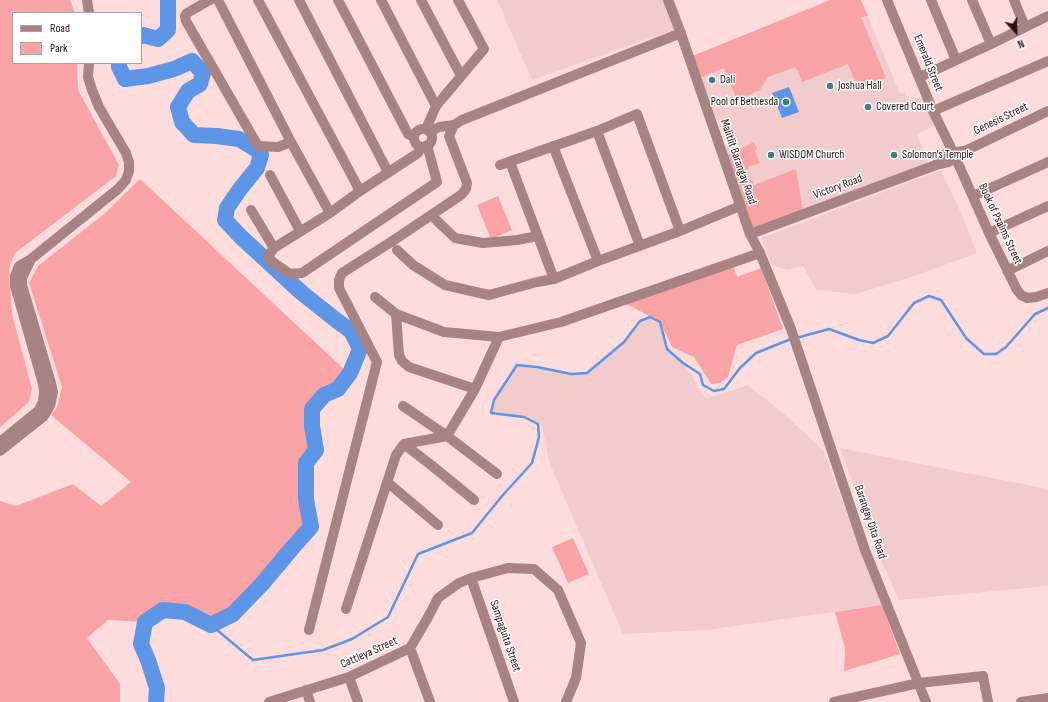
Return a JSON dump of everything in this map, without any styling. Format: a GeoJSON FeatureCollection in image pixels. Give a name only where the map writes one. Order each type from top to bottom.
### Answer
{"type":"FeatureCollection","features":[{"type":"Feature","properties":{"kind":"street"},"geometry":{"type":"LineString","coordinates":[[87,0],[89,12]]}},
{"type":"Feature","properties":{"kind":"street"},"geometry":{"type":"LineString","coordinates":[[210,0],[187,13],[185,16],[186,21],[258,146],[278,147],[291,142]]}},
{"type":"Feature","properties":{"kind":"street"},"geometry":{"type":"LineString","coordinates":[[218,0],[291,142],[330,213]]}},
{"type":"Feature","properties":{"kind":"street"},"geometry":{"type":"LineString","coordinates":[[258,0],[360,191]]}},
{"type":"Feature","properties":{"kind":"street"},"geometry":{"type":"LineString","coordinates":[[299,0],[388,172]]}},
{"type":"Feature","properties":{"kind":"street"},"geometry":{"type":"LineString","coordinates":[[338,0],[408,134],[414,136]]}},
{"type":"Feature","properties":{"kind":"street"},"geometry":{"type":"LineString","coordinates":[[381,0],[436,106]]}},
{"type":"Feature","properties":{"kind":"street"},"geometry":{"type":"LineString","coordinates":[[421,0],[462,76]]}},
{"type":"Feature","properties":{"kind":"street"},"geometry":{"type":"LineString","coordinates":[[458,0],[484,49],[436,106],[427,138],[418,153],[360,191],[330,213],[274,248],[268,256],[271,261],[290,274],[302,273],[437,182],[427,138],[423,129],[417,131],[414,136],[416,143],[427,138],[439,127],[454,125],[462,120],[681,33]]}},
{"type":"Feature","properties":{"kind":"street","name":"Malitlit Barangay Road"},"geometry":{"type":"LineString","coordinates":[[668,0],[681,33],[750,234],[760,253],[791,329]]}},
{"type":"Feature","properties":{"kind":"street","name":"Emerald Street"},"geometry":{"type":"LineString","coordinates":[[887,0],[933,111],[954,155]]}},
{"type":"Feature","properties":{"kind":"street"},"geometry":{"type":"LineString","coordinates":[[931,0],[956,60]]}},
{"type":"Feature","properties":{"kind":"street"},"geometry":{"type":"LineString","coordinates":[[972,0],[991,44]]}},
{"type":"Feature","properties":{"kind":"street"},"geometry":{"type":"LineString","coordinates":[[1014,0],[1025,27]]}},
{"type":"Feature","properties":{"kind":"street"},"geometry":{"type":"LineString","coordinates":[[920,77],[1048,16]]}},
{"type":"Feature","properties":{"kind":"street"},"geometry":{"type":"LineString","coordinates":[[933,111],[1048,61]]}},
{"type":"Feature","properties":{"kind":"street"},"geometry":{"type":"LineString","coordinates":[[0,442],[39,410],[43,401],[44,392],[15,286],[15,276],[19,266],[31,259],[118,189],[126,180],[129,171],[129,162],[126,153],[99,107],[92,90],[88,76],[89,64]]}},
{"type":"Feature","properties":{"kind":"street","name":"Genesis Street"},"geometry":{"type":"LineString","coordinates":[[954,155],[1048,111]]}},
{"type":"Feature","properties":{"kind":"street"},"geometry":{"type":"LineString","coordinates":[[500,165],[638,114],[680,231]]}},
{"type":"Feature","properties":{"kind":"street"},"geometry":{"type":"LineString","coordinates":[[309,630],[377,362],[339,288],[339,280],[342,273],[392,242],[461,195],[466,189],[466,183],[449,136],[454,125]]}},
{"type":"Feature","properties":{"kind":"street"},"geometry":{"type":"LineString","coordinates":[[597,130],[640,246]]}},
{"type":"Feature","properties":{"kind":"street"},"geometry":{"type":"LineString","coordinates":[[427,138],[441,139],[449,136]]}},
{"type":"Feature","properties":{"kind":"street"},"geometry":{"type":"LineString","coordinates":[[553,146],[598,262]]}},
{"type":"Feature","properties":{"kind":"street","name":"Victory Road"},"geometry":{"type":"LineString","coordinates":[[750,234],[936,165],[945,154],[954,155]]}},
{"type":"Feature","properties":{"kind":"street","name":"Book of Psalms Street"},"geometry":{"type":"LineString","coordinates":[[954,155],[989,233],[1017,290],[1027,298],[1048,293]]}},
{"type":"Feature","properties":{"kind":"street"},"geometry":{"type":"LineString","coordinates":[[510,162],[554,279]]}},
{"type":"Feature","properties":{"kind":"street"},"geometry":{"type":"LineString","coordinates":[[973,196],[1048,162]]}},
{"type":"Feature","properties":{"kind":"street"},"geometry":{"type":"LineString","coordinates":[[270,175],[300,231]]}},
{"type":"Feature","properties":{"kind":"street"},"geometry":{"type":"LineString","coordinates":[[397,250],[413,265],[445,285],[489,295],[554,279],[680,231],[740,206]]}},
{"type":"Feature","properties":{"kind":"street"},"geometry":{"type":"LineString","coordinates":[[989,233],[1048,206]]}},
{"type":"Feature","properties":{"kind":"street"},"geometry":{"type":"LineString","coordinates":[[251,210],[274,248]]}},
{"type":"Feature","properties":{"kind":"street"},"geometry":{"type":"LineString","coordinates":[[431,215],[455,238],[483,243],[538,236]]}},
{"type":"Feature","properties":{"kind":"street"},"geometry":{"type":"LineString","coordinates":[[1007,270],[1048,251]]}},
{"type":"Feature","properties":{"kind":"street"},"geometry":{"type":"LineString","coordinates":[[375,297],[396,314],[444,332],[499,337],[561,322],[760,253]]}},
{"type":"Feature","properties":{"kind":"street"},"geometry":{"type":"LineString","coordinates":[[0,451],[44,416],[50,406],[53,392],[22,286],[22,278],[31,259]]}},
{"type":"Feature","properties":{"kind":"street"},"geometry":{"type":"LineString","coordinates":[[396,314],[398,355],[402,361],[409,367],[475,389]]}},
{"type":"Feature","properties":{"kind":"street","name":"Barangay Dita Road"},"geometry":{"type":"LineString","coordinates":[[791,329],[865,550],[926,702]]}},
{"type":"Feature","properties":{"kind":"street"},"geometry":{"type":"LineString","coordinates":[[346,609],[396,454],[404,444],[447,436],[475,389],[499,337]]}},
{"type":"Feature","properties":{"kind":"street"},"geometry":{"type":"LineString","coordinates":[[403,406],[447,436],[497,474]]}},
{"type":"Feature","properties":{"kind":"street"},"geometry":{"type":"LineString","coordinates":[[404,444],[431,464],[474,500]]}},
{"type":"Feature","properties":{"kind":"street"},"geometry":{"type":"LineString","coordinates":[[388,482],[438,525]]}},
{"type":"Feature","properties":{"kind":"street","name":"Cattleya Street"},"geometry":{"type":"LineString","coordinates":[[269,702],[349,677],[410,648],[438,598],[459,583],[471,578],[508,568],[534,569],[558,590],[581,643],[576,678],[566,702]]}},
{"type":"Feature","properties":{"kind":"street","name":"Sampaguita Street"},"geometry":{"type":"LineString","coordinates":[[471,578],[514,702]]}},
{"type":"Feature","properties":{"kind":"street"},"geometry":{"type":"LineString","coordinates":[[410,648],[430,702]]}},
{"type":"Feature","properties":{"kind":"street"},"geometry":{"type":"LineString","coordinates":[[834,702],[919,683],[983,676],[988,702]]}},
{"type":"Feature","properties":{"kind":"street"},"geometry":{"type":"LineString","coordinates":[[349,677],[358,702]]}},
{"type":"Feature","properties":{"kind":"street"},"geometry":{"type":"LineString","coordinates":[[306,690],[310,702]]}},
{"type":"Feature","properties":{"kind":"street"},"geometry":{"type":"LineString","coordinates":[[1021,702],[1048,698]]}},
{"type":"Feature","properties":{"kind":"shaded area"},"geometry":{"type":"Polygon","coordinates":[[[497,0],[675,0],[684,26],[532,80],[497,0]]]}},
{"type":"Feature","properties":{"kind":"shaded area"},"geometry":{"type":"Polygon","coordinates":[[[830,0],[861,0],[900,94],[905,92],[908,101],[922,96],[934,126],[917,134],[929,165],[753,229],[725,149],[729,145],[697,79],[830,0]]]}},
{"type":"Feature","properties":{"kind":"shaded area"},"geometry":{"type":"Polygon","coordinates":[[[941,170],[962,215],[977,253],[909,278],[855,294],[816,290],[803,266],[787,270],[772,265],[761,238],[941,170]]]}},
{"type":"Feature","properties":{"kind":"shaded area"},"geometry":{"type":"Polygon","coordinates":[[[650,317],[660,322],[668,349],[683,363],[706,399],[748,385],[785,415],[823,450],[882,605],[707,630],[623,634],[549,462],[542,425],[524,417],[491,413],[494,400],[517,365],[571,374],[587,373],[624,342],[640,321],[650,317]]]}},
{"type":"Feature","properties":{"kind":"shaded area"},"geometry":{"type":"Polygon","coordinates":[[[840,448],[1048,489],[1048,586],[899,600],[880,558],[840,448]]]}},
{"type":"Feature","properties":{"kind":"green space"},"geometry":{"type":"Polygon","coordinates":[[[0,0],[70,0],[75,12],[12,12],[12,64],[77,64],[78,90],[119,165],[116,176],[15,253],[9,268],[12,314],[32,389],[29,402],[0,427],[0,0]]]}},
{"type":"Feature","properties":{"kind":"green space"},"geometry":{"type":"Polygon","coordinates":[[[830,0],[861,0],[868,16],[861,17],[886,78],[858,89],[848,64],[802,82],[796,67],[768,77],[760,90],[737,100],[724,68],[697,79],[690,57],[830,0]]]}},
{"type":"Feature","properties":{"kind":"green space"},"geometry":{"type":"Polygon","coordinates":[[[754,142],[757,149],[755,151],[760,163],[748,167],[749,169],[746,171],[750,180],[752,180],[754,185],[796,169],[803,212],[753,229],[728,155],[754,142]]]}},
{"type":"Feature","properties":{"kind":"green space"},"geometry":{"type":"Polygon","coordinates":[[[140,179],[347,372],[338,389],[324,395],[312,409],[312,426],[316,450],[306,463],[306,499],[311,527],[262,584],[233,614],[211,625],[185,612],[163,610],[145,622],[108,620],[87,638],[120,684],[120,702],[0,702],[0,501],[16,506],[73,484],[101,506],[131,482],[51,415],[57,407],[62,387],[29,283],[38,266],[104,214],[140,179]]]}},
{"type":"Feature","properties":{"kind":"green space"},"geometry":{"type":"Polygon","coordinates":[[[498,196],[512,230],[491,239],[477,205],[498,196]]]}},
{"type":"Feature","properties":{"kind":"green space"},"geometry":{"type":"Polygon","coordinates":[[[733,265],[737,277],[761,268],[783,329],[737,345],[728,377],[720,383],[711,384],[694,357],[672,347],[660,322],[625,303],[733,265]]]}},
{"type":"Feature","properties":{"kind":"green space"},"geometry":{"type":"Polygon","coordinates":[[[573,538],[589,574],[568,583],[552,547],[573,538]]]}},
{"type":"Feature","properties":{"kind":"green space"},"geometry":{"type":"Polygon","coordinates":[[[882,605],[900,654],[844,671],[845,648],[835,612],[882,605]]]}},
{"type":"Feature","properties":{"kind":"water","name":"Pool of Bethesda"},"geometry":{"type":"Polygon","coordinates":[[[789,87],[799,112],[782,118],[772,93],[789,87]]]}},
{"type":"Feature","properties":{"kind":"waterway"},"geometry":{"type":"LineString","coordinates":[[142,36],[158,39],[168,30],[168,0]]}},
{"type":"Feature","properties":{"kind":"waterway"},"geometry":{"type":"LineString","coordinates":[[119,64],[125,79],[148,76],[174,69],[192,61],[203,73],[200,84],[188,91],[178,107],[182,122],[194,135],[239,139],[257,150],[261,155],[257,168],[227,208],[225,220],[241,237],[302,293],[351,331],[360,349],[350,373],[338,389],[324,395],[312,409],[312,426],[316,450],[306,463],[306,499],[311,527],[262,584],[233,614],[211,625],[185,612],[163,610],[145,622],[141,644],[157,688],[156,702]]}},
{"type":"Feature","properties":{"kind":"waterway"},"geometry":{"type":"LineString","coordinates":[[796,338],[829,329],[859,340],[873,343],[888,336],[914,303],[929,296],[941,300],[966,338],[984,354],[996,354],[1006,347],[1035,314],[1048,308]]}},
{"type":"Feature","properties":{"kind":"waterway"},"geometry":{"type":"LineString","coordinates":[[211,625],[253,660],[323,650],[352,639],[388,617],[418,554],[472,533],[502,496],[532,463],[539,437],[538,424],[524,417],[491,413],[494,400],[517,365],[537,367],[571,374],[587,373],[624,342],[640,321],[650,317],[660,322],[667,349],[683,363],[700,374],[703,385],[714,391],[724,389],[740,368],[756,353],[791,339]]}},
{"type":"Feature","properties":{"kind":"place","name":"Dali"},"geometry":{"type":"Point","coordinates":[712,80]}},
{"type":"Feature","properties":{"kind":"place","name":"Joshua Hall"},"geometry":{"type":"Point","coordinates":[830,86]}},
{"type":"Feature","properties":{"kind":"place","name":"Pool of Bethesda"},"geometry":{"type":"Point","coordinates":[786,102]}},
{"type":"Feature","properties":{"kind":"place","name":"Covered Court"},"geometry":{"type":"Point","coordinates":[868,107]}},
{"type":"Feature","properties":{"kind":"place","name":"WISDOM Church"},"geometry":{"type":"Point","coordinates":[771,155]}},
{"type":"Feature","properties":{"kind":"place","name":"Solomon's Temple"},"geometry":{"type":"Point","coordinates":[894,155]}}]}
